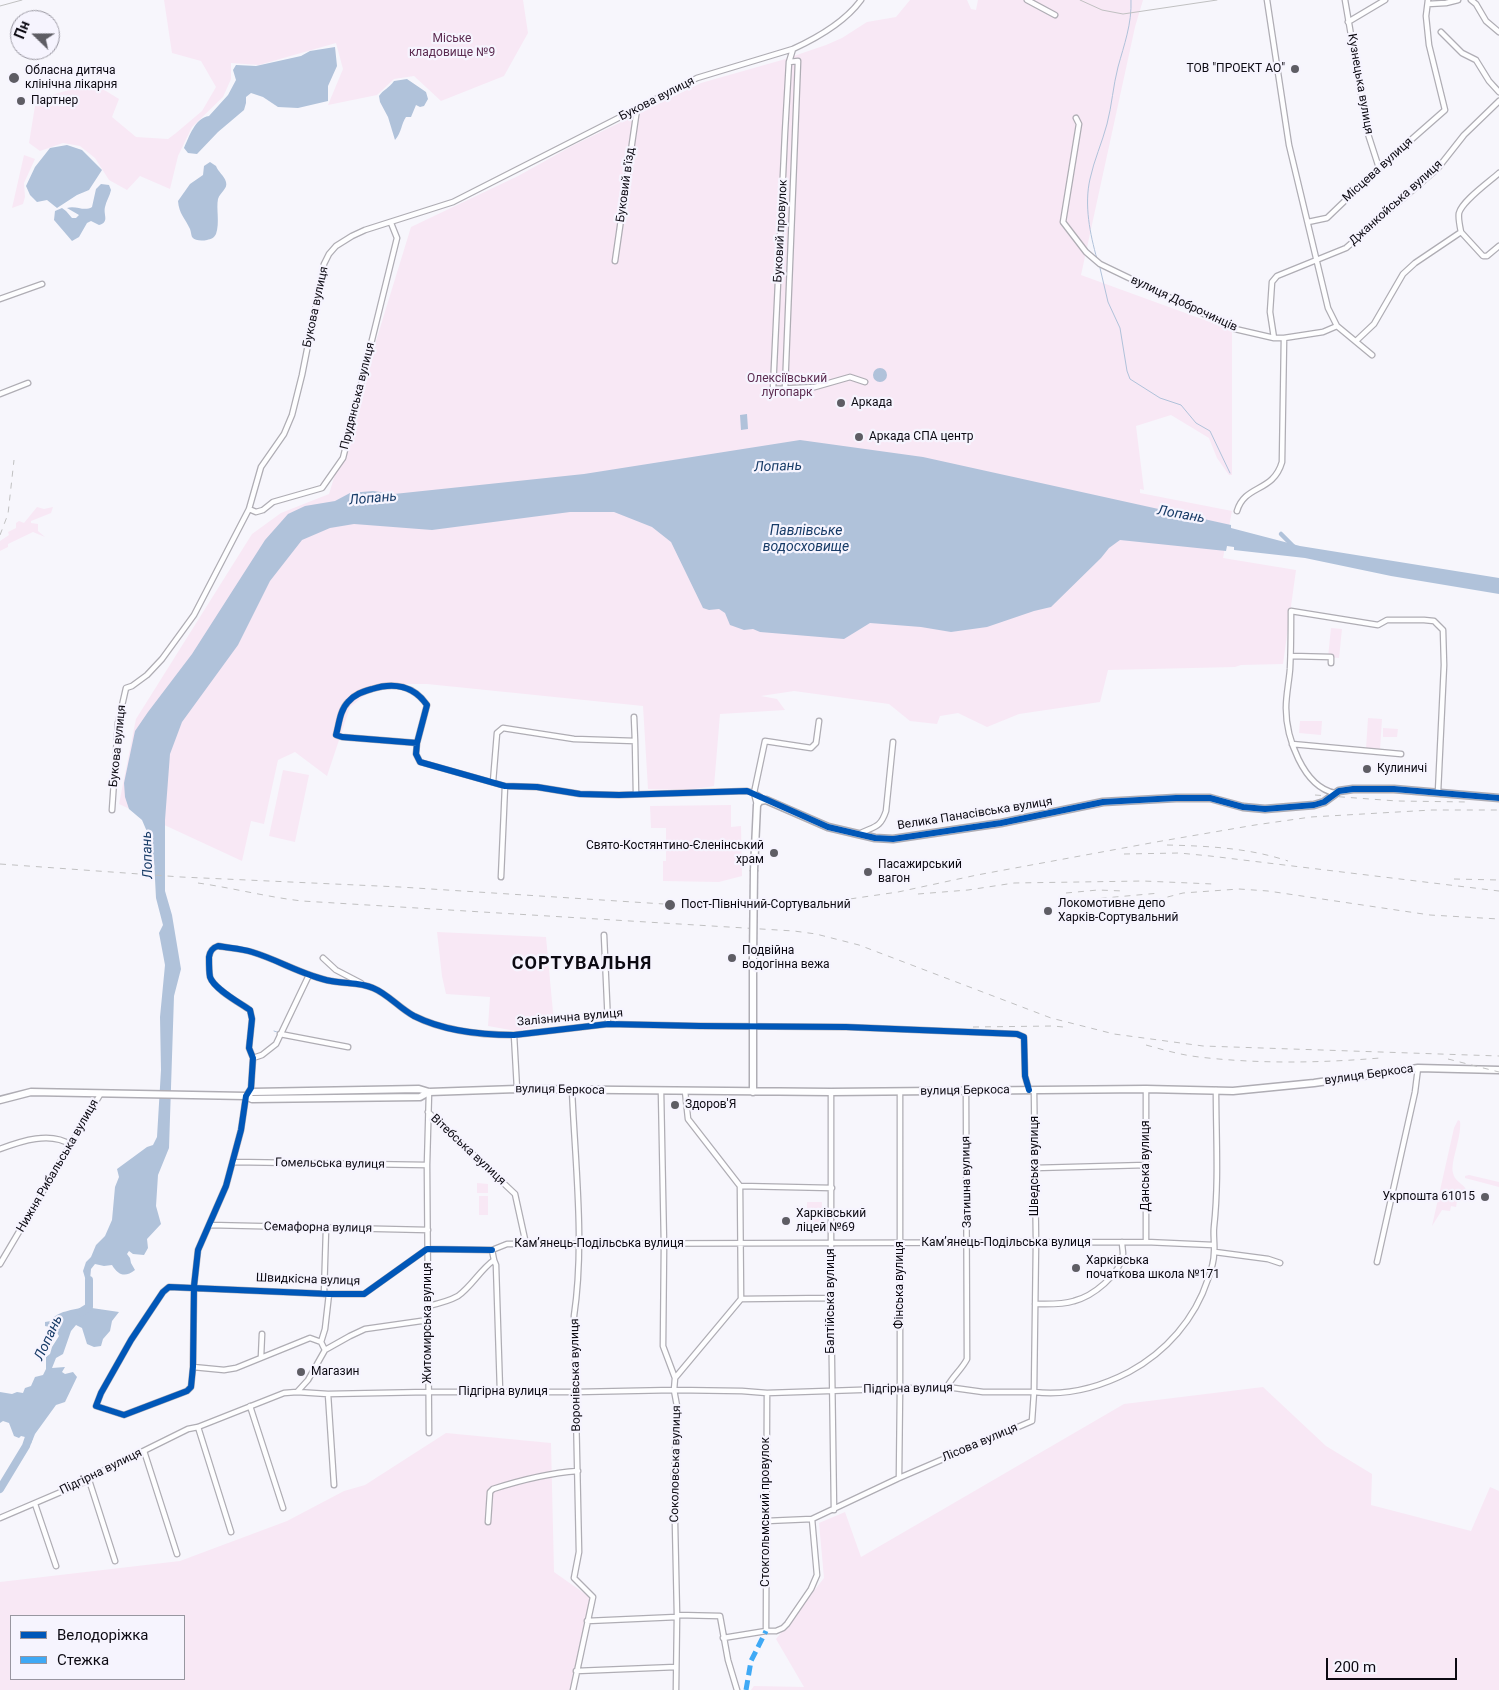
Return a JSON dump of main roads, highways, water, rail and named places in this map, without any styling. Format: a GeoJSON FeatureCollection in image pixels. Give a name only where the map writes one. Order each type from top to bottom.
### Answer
{"type":"FeatureCollection","features":[{"type":"Feature","properties":{"kind":"water"},"geometry":{"type":"Polygon","coordinates":[[[335,47],[337,66],[328,86],[328,101],[298,108],[278,107],[263,97],[251,93],[246,97],[244,110],[218,132],[197,154],[188,153],[184,148],[196,124],[204,117],[209,116],[228,95],[236,80],[233,70],[236,65],[256,66],[301,56],[310,51],[335,47]]]}},
{"type":"Feature","properties":{"kind":"water"},"geometry":{"type":"Polygon","coordinates":[[[407,79],[426,92],[428,99],[424,106],[416,105],[411,117],[406,117],[395,140],[379,96],[394,81],[407,79]]]}},
{"type":"Feature","properties":{"kind":"water"},"geometry":{"type":"Polygon","coordinates":[[[67,145],[82,150],[102,170],[89,190],[77,195],[57,208],[47,200],[37,202],[30,195],[26,186],[35,167],[50,148],[67,145]]]}},
{"type":"Feature","properties":{"kind":"water"},"geometry":{"type":"Polygon","coordinates":[[[210,162],[216,166],[224,177],[226,184],[218,199],[216,234],[210,239],[199,240],[192,237],[190,229],[182,216],[178,201],[190,184],[203,175],[204,166],[210,162]]]}},
{"type":"Feature","properties":{"kind":"water"},"geometry":{"type":"Polygon","coordinates":[[[101,184],[109,185],[111,190],[105,207],[104,222],[99,225],[91,221],[87,223],[79,237],[72,241],[54,220],[55,211],[62,208],[72,218],[76,218],[79,215],[67,208],[86,209],[92,207],[96,189],[101,184]]]}},
{"type":"Feature","properties":{"kind":"water"},"geometry":{"type":"Polygon","coordinates":[[[877,368],[883,368],[887,375],[883,382],[877,382],[873,378],[873,372],[877,368]]]}},
{"type":"Feature","properties":{"kind":"water"},"geometry":{"type":"Polygon","coordinates":[[[747,414],[748,429],[741,430],[740,415],[747,414]]]}},
{"type":"Feature","properties":{"kind":"water","name":"Павлівське водосховище"},"geometry":{"type":"Polygon","coordinates":[[[800,440],[923,457],[1231,525],[1231,528],[1300,546],[1499,578],[1499,594],[1391,576],[1305,558],[1234,550],[1234,547],[1227,546],[1226,551],[1120,540],[1109,548],[1051,607],[987,627],[951,632],[921,627],[870,623],[844,639],[760,632],[753,629],[744,630],[730,625],[725,613],[719,609],[709,610],[703,608],[671,542],[652,527],[614,512],[570,512],[432,530],[354,524],[330,528],[302,540],[270,581],[238,645],[182,722],[170,754],[165,820],[165,891],[172,915],[181,969],[174,996],[169,1148],[158,1175],[156,1206],[161,1224],[147,1239],[148,1248],[144,1255],[133,1254],[129,1251],[127,1254],[135,1270],[125,1275],[119,1273],[112,1265],[95,1264],[91,1269],[89,1291],[83,1271],[86,1262],[91,1257],[96,1245],[105,1236],[112,1220],[115,1187],[119,1177],[117,1169],[147,1147],[153,1145],[157,1137],[161,1070],[160,1017],[165,965],[159,933],[163,925],[156,898],[154,860],[148,834],[142,820],[129,809],[125,797],[124,783],[135,731],[192,654],[265,540],[288,514],[305,506],[335,501],[350,493],[373,491],[394,494],[584,474],[800,440]]]}},
{"type":"Feature","properties":{"kind":"water"},"geometry":{"type":"Polygon","coordinates":[[[85,1307],[119,1312],[112,1321],[110,1331],[103,1339],[101,1346],[94,1347],[87,1344],[82,1328],[76,1325],[71,1331],[63,1354],[56,1358],[52,1368],[65,1367],[62,1372],[65,1374],[73,1372],[77,1377],[65,1402],[56,1405],[35,1434],[31,1444],[26,1446],[25,1437],[21,1436],[19,1438],[14,1436],[9,1423],[3,1421],[0,1423],[0,1392],[23,1393],[25,1388],[31,1386],[35,1377],[43,1375],[46,1369],[46,1357],[50,1354],[59,1336],[54,1328],[45,1326],[45,1322],[51,1321],[61,1313],[85,1307]]]}},
{"type":"Feature","properties":{"kind":"waterway"},"geometry":{"type":"LineString","coordinates":[[1097,259],[1089,219],[1088,189],[1109,117],[1116,74],[1129,26],[1131,0]]}},
{"type":"Feature","properties":{"kind":"waterway"},"geometry":{"type":"LineString","coordinates":[[1100,268],[1108,302],[1120,328],[1130,379],[1160,398],[1181,405],[1196,423],[1210,431],[1230,473]]}},
{"type":"Feature","properties":{"kind":"waterway"},"geometry":{"type":"LineString","coordinates":[[1281,534],[1294,547]]}},
{"type":"Feature","properties":{"kind":"waterway"},"geometry":{"type":"LineString","coordinates":[[274,1031],[280,1033]]}},
{"type":"Feature","properties":{"kind":"waterway","name":"Лопань"},"geometry":{"type":"LineString","coordinates":[[81,1312],[89,1307],[89,1280]]}},
{"type":"Feature","properties":{"kind":"waterway","name":"Лопань"},"geometry":{"type":"LineString","coordinates":[[0,1489],[26,1446],[29,1437]]}},
{"type":"Feature","properties":{"kind":"tram line"},"geometry":{"type":"LineString","coordinates":[[0,6],[22,0]]}},
{"type":"Feature","properties":{"kind":"tram line"},"geometry":{"type":"LineString","coordinates":[[1080,0],[1102,10],[1123,14],[1217,0]]}},
{"type":"Feature","properties":{"kind":"railway"},"geometry":{"type":"LineString","coordinates":[[0,535],[8,514],[14,460]]}},
{"type":"Feature","properties":{"kind":"railway"},"geometry":{"type":"LineString","coordinates":[[1315,795],[1397,801],[1469,802]]}},
{"type":"Feature","properties":{"kind":"railway"},"geometry":{"type":"LineString","coordinates":[[0,864],[181,877],[400,887],[664,904],[771,906],[829,902],[898,892],[977,875],[1156,842],[1311,817],[1432,810],[1499,810]]}},
{"type":"Feature","properties":{"kind":"railway"},"geometry":{"type":"LineString","coordinates":[[1167,845],[1243,850],[1288,861]]}},
{"type":"Feature","properties":{"kind":"railway"},"geometry":{"type":"LineString","coordinates":[[1124,854],[1179,853],[1210,856],[1499,891]]}},
{"type":"Feature","properties":{"kind":"railway"},"geometry":{"type":"LineString","coordinates":[[1454,879],[1499,880]]}},
{"type":"Feature","properties":{"kind":"railway"},"geometry":{"type":"LineString","coordinates":[[918,894],[968,890],[1014,883],[1143,881],[1213,884]]}},
{"type":"Feature","properties":{"kind":"railway"},"geometry":{"type":"LineString","coordinates":[[198,883],[302,901],[794,931],[816,934],[859,945],[1051,1018],[1114,1034],[1203,1046],[1499,1056]]}},
{"type":"Feature","properties":{"kind":"railway"},"geometry":{"type":"LineString","coordinates":[[1121,909],[1183,893],[1239,889],[1268,891],[1430,915],[1499,919]]}},
{"type":"Feature","properties":{"kind":"railway"},"geometry":{"type":"LineString","coordinates":[[1066,893],[1098,890],[1123,891]]}},
{"type":"Feature","properties":{"kind":"railway"},"geometry":{"type":"LineString","coordinates":[[1065,904],[1160,893]]}},
{"type":"Feature","properties":{"kind":"railway"},"geometry":{"type":"LineString","coordinates":[[973,1027],[1063,1027]]}},
{"type":"Feature","properties":{"kind":"railway"},"geometry":{"type":"LineString","coordinates":[[1146,1045],[1192,1056],[1244,1061],[1312,1062],[1380,1058]]}},
{"type":"Feature","properties":{"kind":"railway"},"geometry":{"type":"LineString","coordinates":[[1448,1059],[1499,1072]]}},
{"type":"Feature","properties":{"kind":"place","name":"ТОВ \"ПРОЕКТ АО\""},"geometry":{"type":"Point","coordinates":[1295,69]}},
{"type":"Feature","properties":{"kind":"place","name":"Обласна дитяча клінічна лікарня"},"geometry":{"type":"Point","coordinates":[14,78]}},
{"type":"Feature","properties":{"kind":"place","name":"Партнер"},"geometry":{"type":"Point","coordinates":[21,101]}},
{"type":"Feature","properties":{"kind":"place","name":"Аркада"},"geometry":{"type":"Point","coordinates":[841,403]}},
{"type":"Feature","properties":{"kind":"place","name":"Аркада СПА центр"},"geometry":{"type":"Point","coordinates":[859,437]}},
{"type":"Feature","properties":{"kind":"place","name":"Кулиничі"},"geometry":{"type":"Point","coordinates":[1367,769]}},
{"type":"Feature","properties":{"kind":"place","name":"Свято-Костянтино-Єленінський храм"},"geometry":{"type":"Point","coordinates":[774,853]}},
{"type":"Feature","properties":{"kind":"place","name":"Пасажирський вагон"},"geometry":{"type":"Point","coordinates":[868,872]}},
{"type":"Feature","properties":{"kind":"place","name":"Пост-Північний-Сортувальний"},"geometry":{"type":"Point","coordinates":[670,905]}},
{"type":"Feature","properties":{"kind":"place","name":"Локомотивне депо Харків-Сортувальний"},"geometry":{"type":"Point","coordinates":[1048,911]}},
{"type":"Feature","properties":{"kind":"place","name":"Подвійна водогінна вежа"},"geometry":{"type":"Point","coordinates":[732,958]}},
{"type":"Feature","properties":{"kind":"place","name":"Здоров'Я"},"geometry":{"type":"Point","coordinates":[675,1105]}},
{"type":"Feature","properties":{"kind":"place","name":"Укрпошта 61015"},"geometry":{"type":"Point","coordinates":[1485,1197]}},
{"type":"Feature","properties":{"kind":"place","name":"Харківський ліцей №69"},"geometry":{"type":"Point","coordinates":[786,1221]}},
{"type":"Feature","properties":{"kind":"place","name":"Харківська початкова школа №171"},"geometry":{"type":"Point","coordinates":[1076,1268]}},
{"type":"Feature","properties":{"kind":"place","name":"Магазин"},"geometry":{"type":"Point","coordinates":[301,1372]}},
{"type":"Feature","properties":{"kind":"district","name":"СОРТУВАЛЬНЯ"},"geometry":{"type":"Point","coordinates":[582,964]}},
{"type":"Feature","properties":{"kind":"park label","name":"Міське кладовище №9"},"geometry":{"type":"Point","coordinates":[452,46]}},
{"type":"Feature","properties":{"kind":"park label","name":"Олексіївський лугопарк"},"geometry":{"type":"Point","coordinates":[787,386]}}]}
